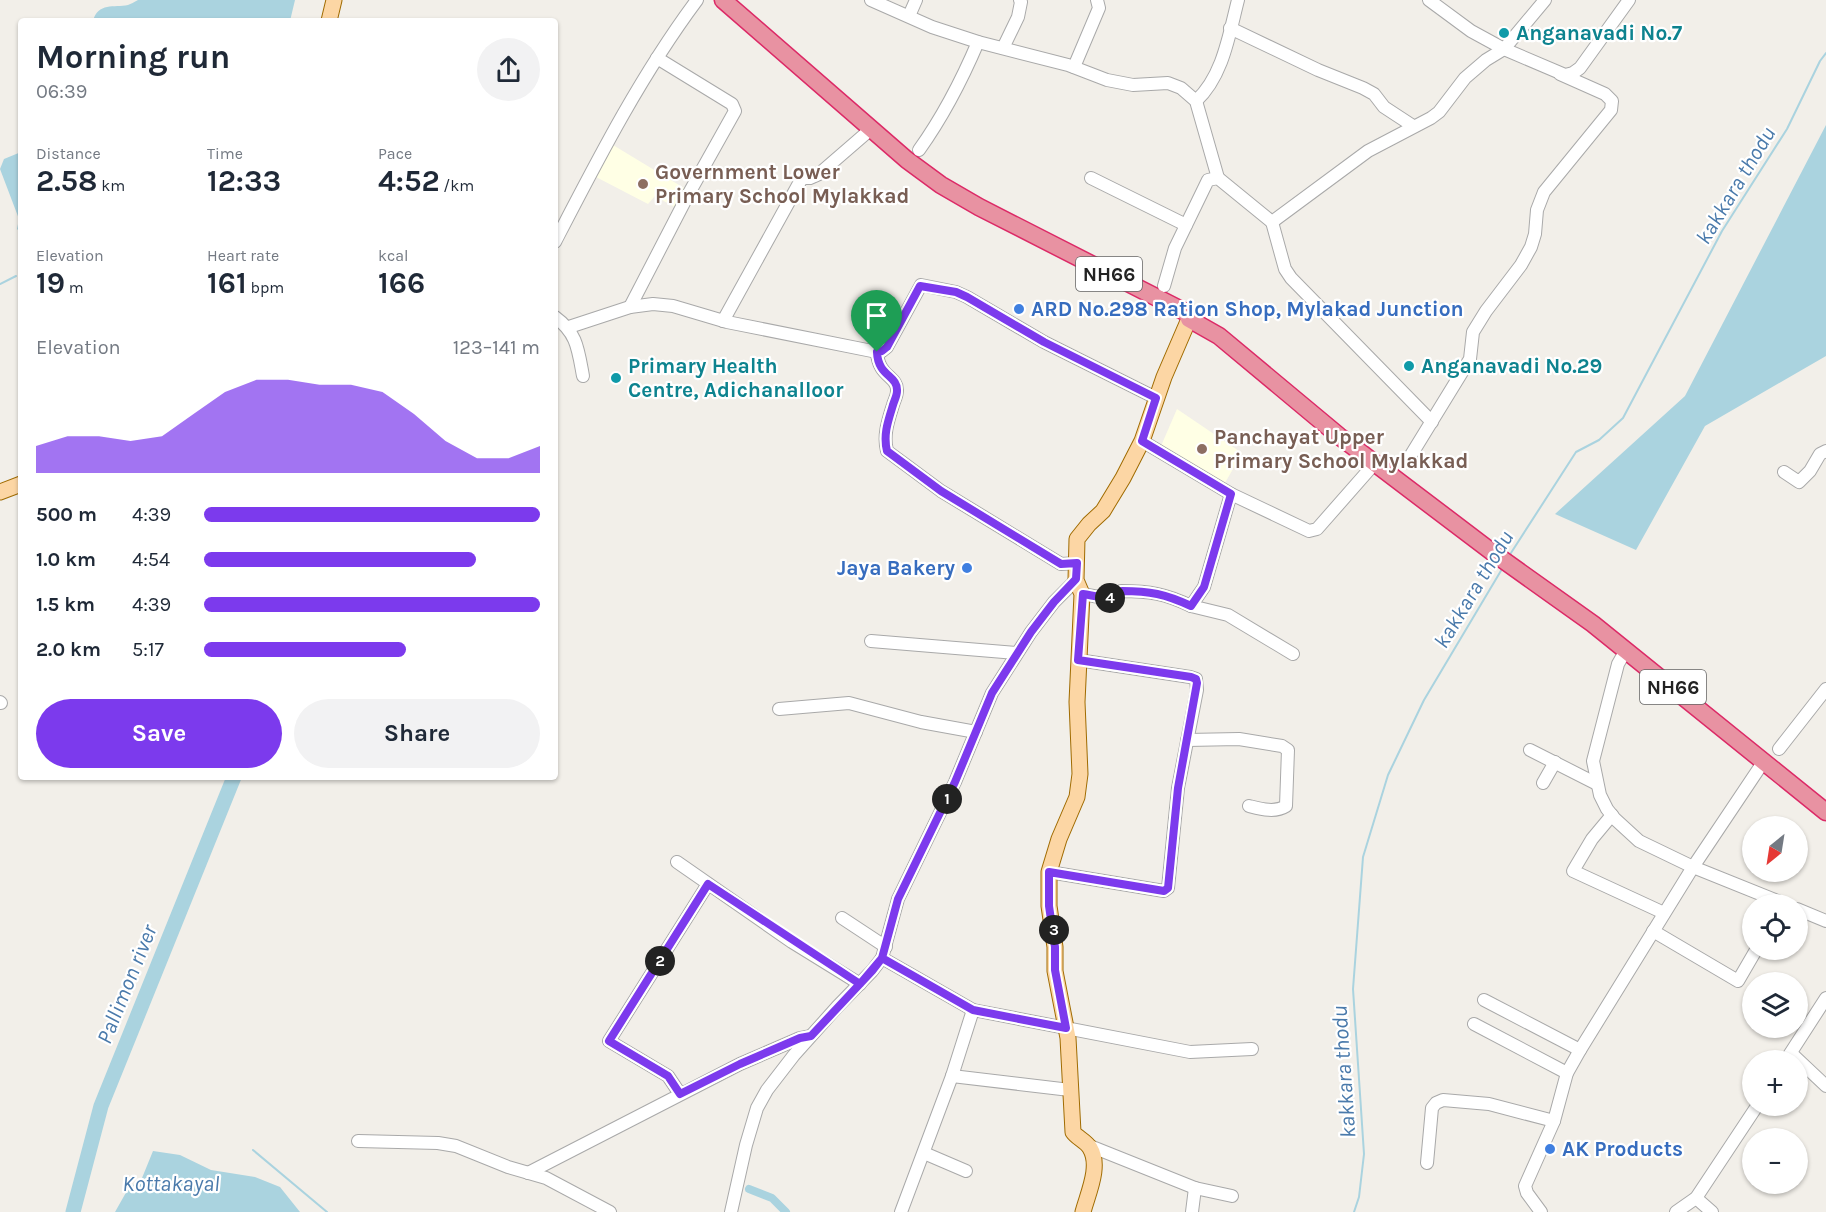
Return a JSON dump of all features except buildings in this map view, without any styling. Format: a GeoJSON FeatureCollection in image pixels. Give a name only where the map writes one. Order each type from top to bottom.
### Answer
{"type":"FeatureCollection","features":[{"type":"Feature","properties":{"kind":"highway","name":"NH66"},"geometry":{"type":"LineString","coordinates":[[723,0],[907,160],[941,185],[989,212],[1189,314],[1190,319],[1219,336],[1339,436],[1492,552],[1593,624],[1826,812]]}},
{"type":"Feature","properties":{"kind":"main road"},"geometry":{"type":"LineString","coordinates":[[330,18],[334,0]]}},
{"type":"Feature","properties":{"kind":"main road"},"geometry":{"type":"LineString","coordinates":[[1083,1212],[1094,1173],[1094,1163],[1090,1146],[1073,1132],[1066,1028],[1055,970],[1055,947],[1049,906],[1049,872],[1059,839],[1077,797],[1080,774],[1077,702],[1079,586],[1077,539],[1112,498],[1142,441],[1156,398],[1190,319]]}},
{"type":"Feature","properties":{"kind":"main road"},"geometry":{"type":"LineString","coordinates":[[0,492],[18,485]]}},
{"type":"Feature","properties":{"kind":"street"},"geometry":{"type":"LineString","coordinates":[[558,236],[609,140],[657,58],[697,0]]}},
{"type":"Feature","properties":{"kind":"street"},"geometry":{"type":"LineString","coordinates":[[872,0],[978,42],[1074,67],[1107,80],[1139,85],[1172,84],[1181,88],[1196,101],[1218,178],[1272,222],[1285,269],[1291,278],[1432,422]]}},
{"type":"Feature","properties":{"kind":"street"},"geometry":{"type":"LineString","coordinates":[[909,16],[916,0]]}},
{"type":"Feature","properties":{"kind":"street"},"geometry":{"type":"LineString","coordinates":[[1003,48],[1018,17],[1020,0]]}},
{"type":"Feature","properties":{"kind":"street"},"geometry":{"type":"LineString","coordinates":[[1074,67],[1099,8],[1097,0]]}},
{"type":"Feature","properties":{"kind":"street"},"geometry":{"type":"LineString","coordinates":[[1196,101],[1207,89],[1218,69],[1238,0]]}},
{"type":"Feature","properties":{"kind":"street"},"geometry":{"type":"LineString","coordinates":[[1408,460],[1470,358],[1473,332],[1486,310],[1521,265],[1531,247],[1535,234],[1537,210],[1544,192],[1611,110],[1612,101],[1605,94],[1504,49],[1471,31],[1429,0]]}},
{"type":"Feature","properties":{"kind":"street"},"geometry":{"type":"LineString","coordinates":[[1272,222],[1368,151],[1439,112],[1465,78],[1486,60],[1504,49],[1545,0]]}},
{"type":"Feature","properties":{"kind":"street"},"geometry":{"type":"LineString","coordinates":[[1560,74],[1569,75],[1580,68],[1629,0]]}},
{"type":"Feature","properties":{"kind":"street"},"geometry":{"type":"LineString","coordinates":[[1230,28],[1318,70],[1363,88],[1374,94],[1384,107],[1413,126]]}},
{"type":"Feature","properties":{"kind":"street"},"geometry":{"type":"LineString","coordinates":[[919,150],[941,120],[978,42]]}},
{"type":"Feature","properties":{"kind":"street"},"geometry":{"type":"LineString","coordinates":[[630,307],[735,111],[732,104],[657,58]]}},
{"type":"Feature","properties":{"kind":"street"},"geometry":{"type":"LineString","coordinates":[[723,321],[802,178],[810,178],[819,174],[871,129]]}},
{"type":"Feature","properties":{"kind":"street"},"geometry":{"type":"LineString","coordinates":[[1091,178],[1186,225]]}},
{"type":"Feature","properties":{"kind":"street"},"geometry":{"type":"LineString","coordinates":[[1164,286],[1175,248],[1206,182],[1211,178],[1218,178]]}},
{"type":"Feature","properties":{"kind":"street"},"geometry":{"type":"LineString","coordinates":[[569,327],[630,307],[651,303],[673,306],[723,321],[877,352],[887,347],[921,285],[956,292],[967,297],[1044,342],[1156,398]]}},
{"type":"Feature","properties":{"kind":"street"},"geometry":{"type":"LineString","coordinates":[[558,318],[569,327],[579,354],[583,376]]}},
{"type":"Feature","properties":{"kind":"street"},"geometry":{"type":"LineString","coordinates":[[877,352],[877,362],[882,372],[894,379],[897,391],[886,425],[884,440],[887,451],[941,491],[1061,564],[1077,563]]}},
{"type":"Feature","properties":{"kind":"street"},"geometry":{"type":"LineString","coordinates":[[1142,441],[1231,494],[1306,530],[1315,531],[1375,463]]}},
{"type":"Feature","properties":{"kind":"street"},"geometry":{"type":"LineString","coordinates":[[1784,472],[1799,482],[1810,471],[1820,453],[1826,451]]}},
{"type":"Feature","properties":{"kind":"street"},"geometry":{"type":"LineString","coordinates":[[1191,606],[1204,587],[1231,494]]}},
{"type":"Feature","properties":{"kind":"street"},"geometry":{"type":"LineString","coordinates":[[731,1212],[746,1144],[757,1108],[767,1090],[811,1036],[860,984],[884,953],[898,899],[955,782],[992,693],[1016,653],[1054,602],[1079,586],[1109,598],[1116,597],[1122,591],[1169,596],[1191,606],[1228,615],[1293,654]]}},
{"type":"Feature","properties":{"kind":"street"},"geometry":{"type":"LineString","coordinates":[[871,641],[1016,653]]}},
{"type":"Feature","properties":{"kind":"street"},"geometry":{"type":"LineString","coordinates":[[1626,650],[1618,664],[1593,760],[1600,795],[1612,815],[1639,841],[1693,867],[1759,894]]}},
{"type":"Feature","properties":{"kind":"street"},"geometry":{"type":"LineString","coordinates":[[1049,872],[1167,891],[1178,788],[1197,690],[1196,679],[1191,677],[1078,660]]}},
{"type":"Feature","properties":{"kind":"street"},"geometry":{"type":"LineString","coordinates":[[1779,749],[1826,689]]}},
{"type":"Feature","properties":{"kind":"street"},"geometry":{"type":"LineString","coordinates":[[779,709],[849,703],[921,722],[976,732]]}},
{"type":"Feature","properties":{"kind":"street"},"geometry":{"type":"LineString","coordinates":[[1187,740],[1239,739],[1282,746],[1288,750],[1286,806],[1271,810],[1249,806]]}},
{"type":"Feature","properties":{"kind":"street"},"geometry":{"type":"LineString","coordinates":[[1530,750],[1598,784]]}},
{"type":"Feature","properties":{"kind":"street"},"geometry":{"type":"LineString","coordinates":[[1541,1212],[1527,1193],[1526,1186],[1554,1121],[1567,1073],[1693,867],[1764,761]]}},
{"type":"Feature","properties":{"kind":"street"},"geometry":{"type":"LineString","coordinates":[[1543,783],[1555,762]]}},
{"type":"Feature","properties":{"kind":"street"},"geometry":{"type":"LineString","coordinates":[[1612,815],[1593,839],[1573,871],[1664,913]]}},
{"type":"Feature","properties":{"kind":"street"},"geometry":{"type":"LineString","coordinates":[[677,862],[860,984]]}},
{"type":"Feature","properties":{"kind":"street"},"geometry":{"type":"LineString","coordinates":[[680,1094],[668,1076],[609,1041],[708,884]]}},
{"type":"Feature","properties":{"kind":"street"},"geometry":{"type":"LineString","coordinates":[[1808,914],[1826,921]]}},
{"type":"Feature","properties":{"kind":"street"},"geometry":{"type":"LineString","coordinates":[[842,918],[884,953],[973,1010],[1190,1052],[1252,1049]]}},
{"type":"Feature","properties":{"kind":"street"},"geometry":{"type":"LineString","coordinates":[[1653,931],[1737,981],[1750,960]]}},
{"type":"Feature","properties":{"kind":"street"},"geometry":{"type":"LineString","coordinates":[[1793,1050],[1826,998]]}},
{"type":"Feature","properties":{"kind":"street"},"geometry":{"type":"LineString","coordinates":[[1484,1000],[1580,1050]]}},
{"type":"Feature","properties":{"kind":"street"},"geometry":{"type":"LineString","coordinates":[[901,1212],[952,1076],[973,1010]]}},
{"type":"Feature","properties":{"kind":"street"},"geometry":{"type":"LineString","coordinates":[[1474,1024],[1567,1073]]}},
{"type":"Feature","properties":{"kind":"street"},"geometry":{"type":"LineString","coordinates":[[528,1173],[740,1064],[800,1038],[811,1036]]}},
{"type":"Feature","properties":{"kind":"street"},"geometry":{"type":"LineString","coordinates":[[1808,1072],[1826,1086]]}},
{"type":"Feature","properties":{"kind":"street"},"geometry":{"type":"LineString","coordinates":[[952,1076],[1070,1090]]}},
{"type":"Feature","properties":{"kind":"street"},"geometry":{"type":"LineString","coordinates":[[1428,1163],[1432,1108],[1443,1100],[1489,1104],[1554,1121]]}},
{"type":"Feature","properties":{"kind":"street"},"geometry":{"type":"LineString","coordinates":[[1676,1212],[1696,1198],[1750,1116]]}},
{"type":"Feature","properties":{"kind":"street"},"geometry":{"type":"LineString","coordinates":[[358,1142],[438,1143],[456,1146],[508,1167],[561,1184],[610,1212]]}},
{"type":"Feature","properties":{"kind":"street"},"geometry":{"type":"LineString","coordinates":[[1090,1146],[1196,1188],[1232,1196]]}},
{"type":"Feature","properties":{"kind":"street"},"geometry":{"type":"LineString","coordinates":[[924,1153],[966,1171]]}},
{"type":"Feature","properties":{"kind":"street"},"geometry":{"type":"LineString","coordinates":[[1192,1212],[1196,1188]]}},
{"type":"Feature","properties":{"kind":"street"},"geometry":{"type":"LineString","coordinates":[[1696,1198],[1712,1212]]}},
{"type":"Feature","properties":{"kind":"shaded area","name":"Government Lower Primary School Mylakkad"},"geometry":{"type":"Polygon","coordinates":[[[613,145],[689,191],[678,209],[655,196],[648,204],[596,177],[613,145]]]}},
{"type":"Feature","properties":{"kind":"shaded area","name":"Panchayat Upper Primary School Mylakkad"},"geometry":{"type":"Polygon","coordinates":[[[1177,409],[1242,453],[1225,483],[1161,446],[1177,409]]]}},
{"type":"Feature","properties":{"kind":"water"},"geometry":{"type":"Polygon","coordinates":[[[138,0],[295,0],[291,18],[94,18],[103,8],[128,5],[138,0]]]}},
{"type":"Feature","properties":{"kind":"water"},"geometry":{"type":"Polygon","coordinates":[[[1826,125],[1826,356],[1705,426],[1636,550],[1555,514],[1685,396],[1826,125]]]}},
{"type":"Feature","properties":{"kind":"water"},"geometry":{"type":"Polygon","coordinates":[[[18,153],[18,216],[0,169],[4,159],[18,153]]]}},
{"type":"Feature","properties":{"kind":"water","name":"Kottakayal"},"geometry":{"type":"Polygon","coordinates":[[[153,1151],[180,1155],[211,1170],[255,1177],[280,1187],[300,1212],[115,1212],[128,1189],[142,1178],[153,1151]]]}},
{"type":"Feature","properties":{"kind":"waterway","name":"kakkara thodu"},"geometry":{"type":"LineString","coordinates":[[1509,556],[1576,452],[1599,440],[1623,418],[1722,231],[1787,129],[1826,53]]}},
{"type":"Feature","properties":{"kind":"waterway"},"geometry":{"type":"LineString","coordinates":[[0,284],[16,276]]}},
{"type":"Feature","properties":{"kind":"waterway","name":"kakkara thodu"},"geometry":{"type":"LineString","coordinates":[[1354,1212],[1359,1197],[1364,1154],[1353,989],[1363,857],[1388,775],[1424,700],[1502,569]]}},
{"type":"Feature","properties":{"kind":"waterway","name":"Pallimon river"},"geometry":{"type":"LineString","coordinates":[[73,1212],[101,1106],[233,780]]}},
{"type":"Feature","properties":{"kind":"waterway"},"geometry":{"type":"LineString","coordinates":[[253,1150],[327,1212]]}},
{"type":"Feature","properties":{"kind":"waterway"},"geometry":{"type":"LineString","coordinates":[[749,1189],[772,1198],[786,1212]]}},
{"type":"Feature","properties":{"kind":"place","name":"Anganavadi No.7"},"geometry":{"type":"Point","coordinates":[1504,33]}},
{"type":"Feature","properties":{"kind":"place","name":"Government Lower Primary School Mylakkad"},"geometry":{"type":"Point","coordinates":[643,184]}},
{"type":"Feature","properties":{"kind":"place","name":"ARD No.298 Ration Shop, Mylakad Junction"},"geometry":{"type":"Point","coordinates":[1019,309]}},
{"type":"Feature","properties":{"kind":"place","name":"Anganavadi No.29"},"geometry":{"type":"Point","coordinates":[1409,366]}},
{"type":"Feature","properties":{"kind":"place","name":"Primary Health Centre, Adichanalloor"},"geometry":{"type":"Point","coordinates":[616,378]}},
{"type":"Feature","properties":{"kind":"place","name":"Panchayat Upper Primary School Mylakkad"},"geometry":{"type":"Point","coordinates":[1202,449]}},
{"type":"Feature","properties":{"kind":"place","name":"Jaya Bakery"},"geometry":{"type":"Point","coordinates":[967,568]}},
{"type":"Feature","properties":{"kind":"place","name":"AK Products"},"geometry":{"type":"Point","coordinates":[1550,1149]}},
{"type":"Feature","properties":{"kind":"route"},"geometry":{"type":"LineString","coordinates":[[877,352],[877,362],[882,372],[894,379],[897,391],[886,425],[884,440],[887,451],[941,491],[1061,564],[1077,563],[1076,579],[1054,602],[1031,632],[992,693],[955,782],[898,899],[882,958],[872,971],[860,984],[837,1007],[811,1036],[800,1038],[740,1064],[680,1094],[668,1076],[609,1041],[708,884],[792,942],[860,984],[882,958],[973,1010],[1066,1028],[1055,970],[1053,920],[1049,906],[1049,872],[1164,891],[1168,888],[1178,788],[1197,690],[1196,679],[1078,660],[1083,594],[1109,598],[1116,597],[1122,591],[1164,594],[1191,606],[1204,587],[1231,494],[1142,441],[1156,398],[1044,342],[956,292],[921,285],[887,347],[877,352]]}}]}
